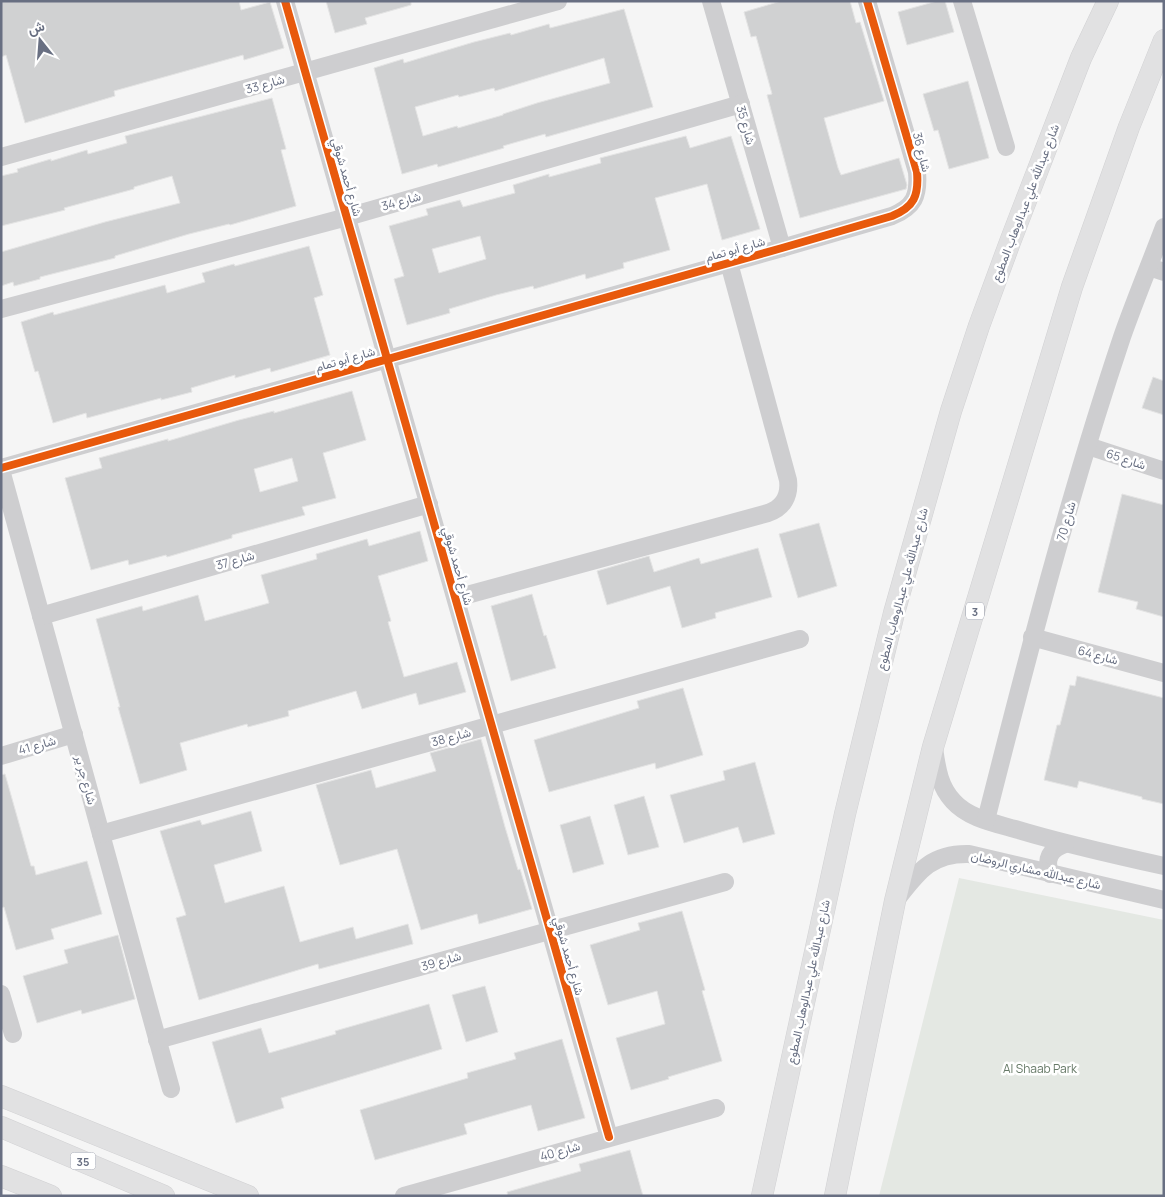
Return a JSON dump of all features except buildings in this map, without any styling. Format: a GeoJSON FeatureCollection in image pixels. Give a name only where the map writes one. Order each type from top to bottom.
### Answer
{"type":"FeatureCollection","features":[{"type":"Feature","properties":{"kind":"main road"},"geometry":{"type":"LineString","coordinates":[[1081,58],[1094,1]]}},
{"type":"Feature","properties":{"kind":"main road","name":"شارع عبدالله علي عبدالوهاب المطوع"},"geometry":{"type":"LineString","coordinates":[[762,1196],[845,814],[894,614],[946,430],[979,326],[1003,260],[1081,58],[1108,1]]}},
{"type":"Feature","properties":{"kind":"main road","name":"3"},"geometry":{"type":"LineString","coordinates":[[838,1189],[896,902],[933,747],[1072,286],[1129,127],[1164,40]]}},
{"type":"Feature","properties":{"kind":"main road"},"geometry":{"type":"LineString","coordinates":[[1,1096],[248,1196]]}},
{"type":"Feature","properties":{"kind":"main road","name":"35"},"geometry":{"type":"LineString","coordinates":[[1,1127],[164,1196]]}},
{"type":"Feature","properties":{"kind":"main road"},"geometry":{"type":"LineString","coordinates":[[758,1196],[768,1165]]}},
{"type":"Feature","properties":{"kind":"main road"},"geometry":{"type":"LineString","coordinates":[[1,1176],[51,1196]]}},
{"type":"Feature","properties":{"kind":"street","name":"شارع أحمد شوقي"},"geometry":{"type":"LineString","coordinates":[[286,1],[609,1137]]}},
{"type":"Feature","properties":{"kind":"street","name":"شارع 33"},"geometry":{"type":"LineString","coordinates":[[1,157],[558,1]]}},
{"type":"Feature","properties":{"kind":"street","name":"شارع 35"},"geometry":{"type":"LineString","coordinates":[[711,1],[782,248]]}},
{"type":"Feature","properties":{"kind":"street","name":"شارع 36"},"geometry":{"type":"LineString","coordinates":[[782,248],[892,216],[904,211],[914,199],[917,190],[917,172],[867,1]]}},
{"type":"Feature","properties":{"kind":"street"},"geometry":{"type":"LineString","coordinates":[[962,1],[1006,147]]}},
{"type":"Feature","properties":{"kind":"street","name":"شارع 34"},"geometry":{"type":"LineString","coordinates":[[1,309],[347,217],[741,104]]}},
{"type":"Feature","properties":{"kind":"street","name":"شارع 70"},"geometry":{"type":"LineString","coordinates":[[986,820],[1032,637],[1088,446],[1123,336],[1156,269],[1164,227]]}},
{"type":"Feature","properties":{"kind":"street","name":"شارع أبو تمام"},"geometry":{"type":"LineString","coordinates":[[1,469],[782,248]]}},
{"type":"Feature","properties":{"kind":"street"},"geometry":{"type":"LineString","coordinates":[[456,598],[775,511],[784,502],[789,487],[788,480],[729,263]]}},
{"type":"Feature","properties":{"kind":"street","name":"شارع 65"},"geometry":{"type":"LineString","coordinates":[[1088,446],[1164,472]]}},
{"type":"Feature","properties":{"kind":"street","name":"شارع جر ير"},"geometry":{"type":"LineString","coordinates":[[1,469],[171,1089]]}},
{"type":"Feature","properties":{"kind":"street","name":"شارع 37"},"geometry":{"type":"LineString","coordinates":[[41,616],[429,504]]}},
{"type":"Feature","properties":{"kind":"street","name":"شارع 64"},"geometry":{"type":"LineString","coordinates":[[1032,637],[1164,673]]}},
{"type":"Feature","properties":{"kind":"street","name":"شارع 38"},"geometry":{"type":"LineString","coordinates":[[101,834],[800,639]]}},
{"type":"Feature","properties":{"kind":"street","name":"شارع 41"},"geometry":{"type":"LineString","coordinates":[[1,756],[74,734]]}},
{"type":"Feature","properties":{"kind":"street"},"geometry":{"type":"LineString","coordinates":[[933,747],[941,782],[946,793],[964,810],[986,820],[1064,844],[1164,866]]}},
{"type":"Feature","properties":{"kind":"street"},"geometry":{"type":"LineString","coordinates":[[1050,874],[1048,861],[1050,855],[1053,850],[1064,844]]}},
{"type":"Feature","properties":{"kind":"street","name":"شارع عبدالله مشاري الروضان"},"geometry":{"type":"LineString","coordinates":[[896,902],[920,870],[937,859],[969,854],[1164,900]]}},
{"type":"Feature","properties":{"kind":"street","name":"شارع 39"},"geometry":{"type":"LineString","coordinates":[[157,1040],[725,882]]}},
{"type":"Feature","properties":{"kind":"street"},"geometry":{"type":"LineString","coordinates":[[1,994],[13,1034]]}},
{"type":"Feature","properties":{"kind":"street","name":"شارع 40"},"geometry":{"type":"LineString","coordinates":[[404,1196],[716,1108]]}},
{"type":"Feature","properties":{"kind":"green space","name":"Al Shaab Park"},"geometry":{"type":"Polygon","coordinates":[[[959,878],[1164,920],[1164,1196],[879,1196],[959,878]]]}},
{"type":"Feature","properties":{"kind":"cycle path"},"geometry":{"type":"LineString","coordinates":[[285,1],[609,1137]]}},
{"type":"Feature","properties":{"kind":"cycle path"},"geometry":{"type":"LineString","coordinates":[[1,468],[782,248],[899,213],[914,200],[917,188],[917,172],[867,1]]}}]}
